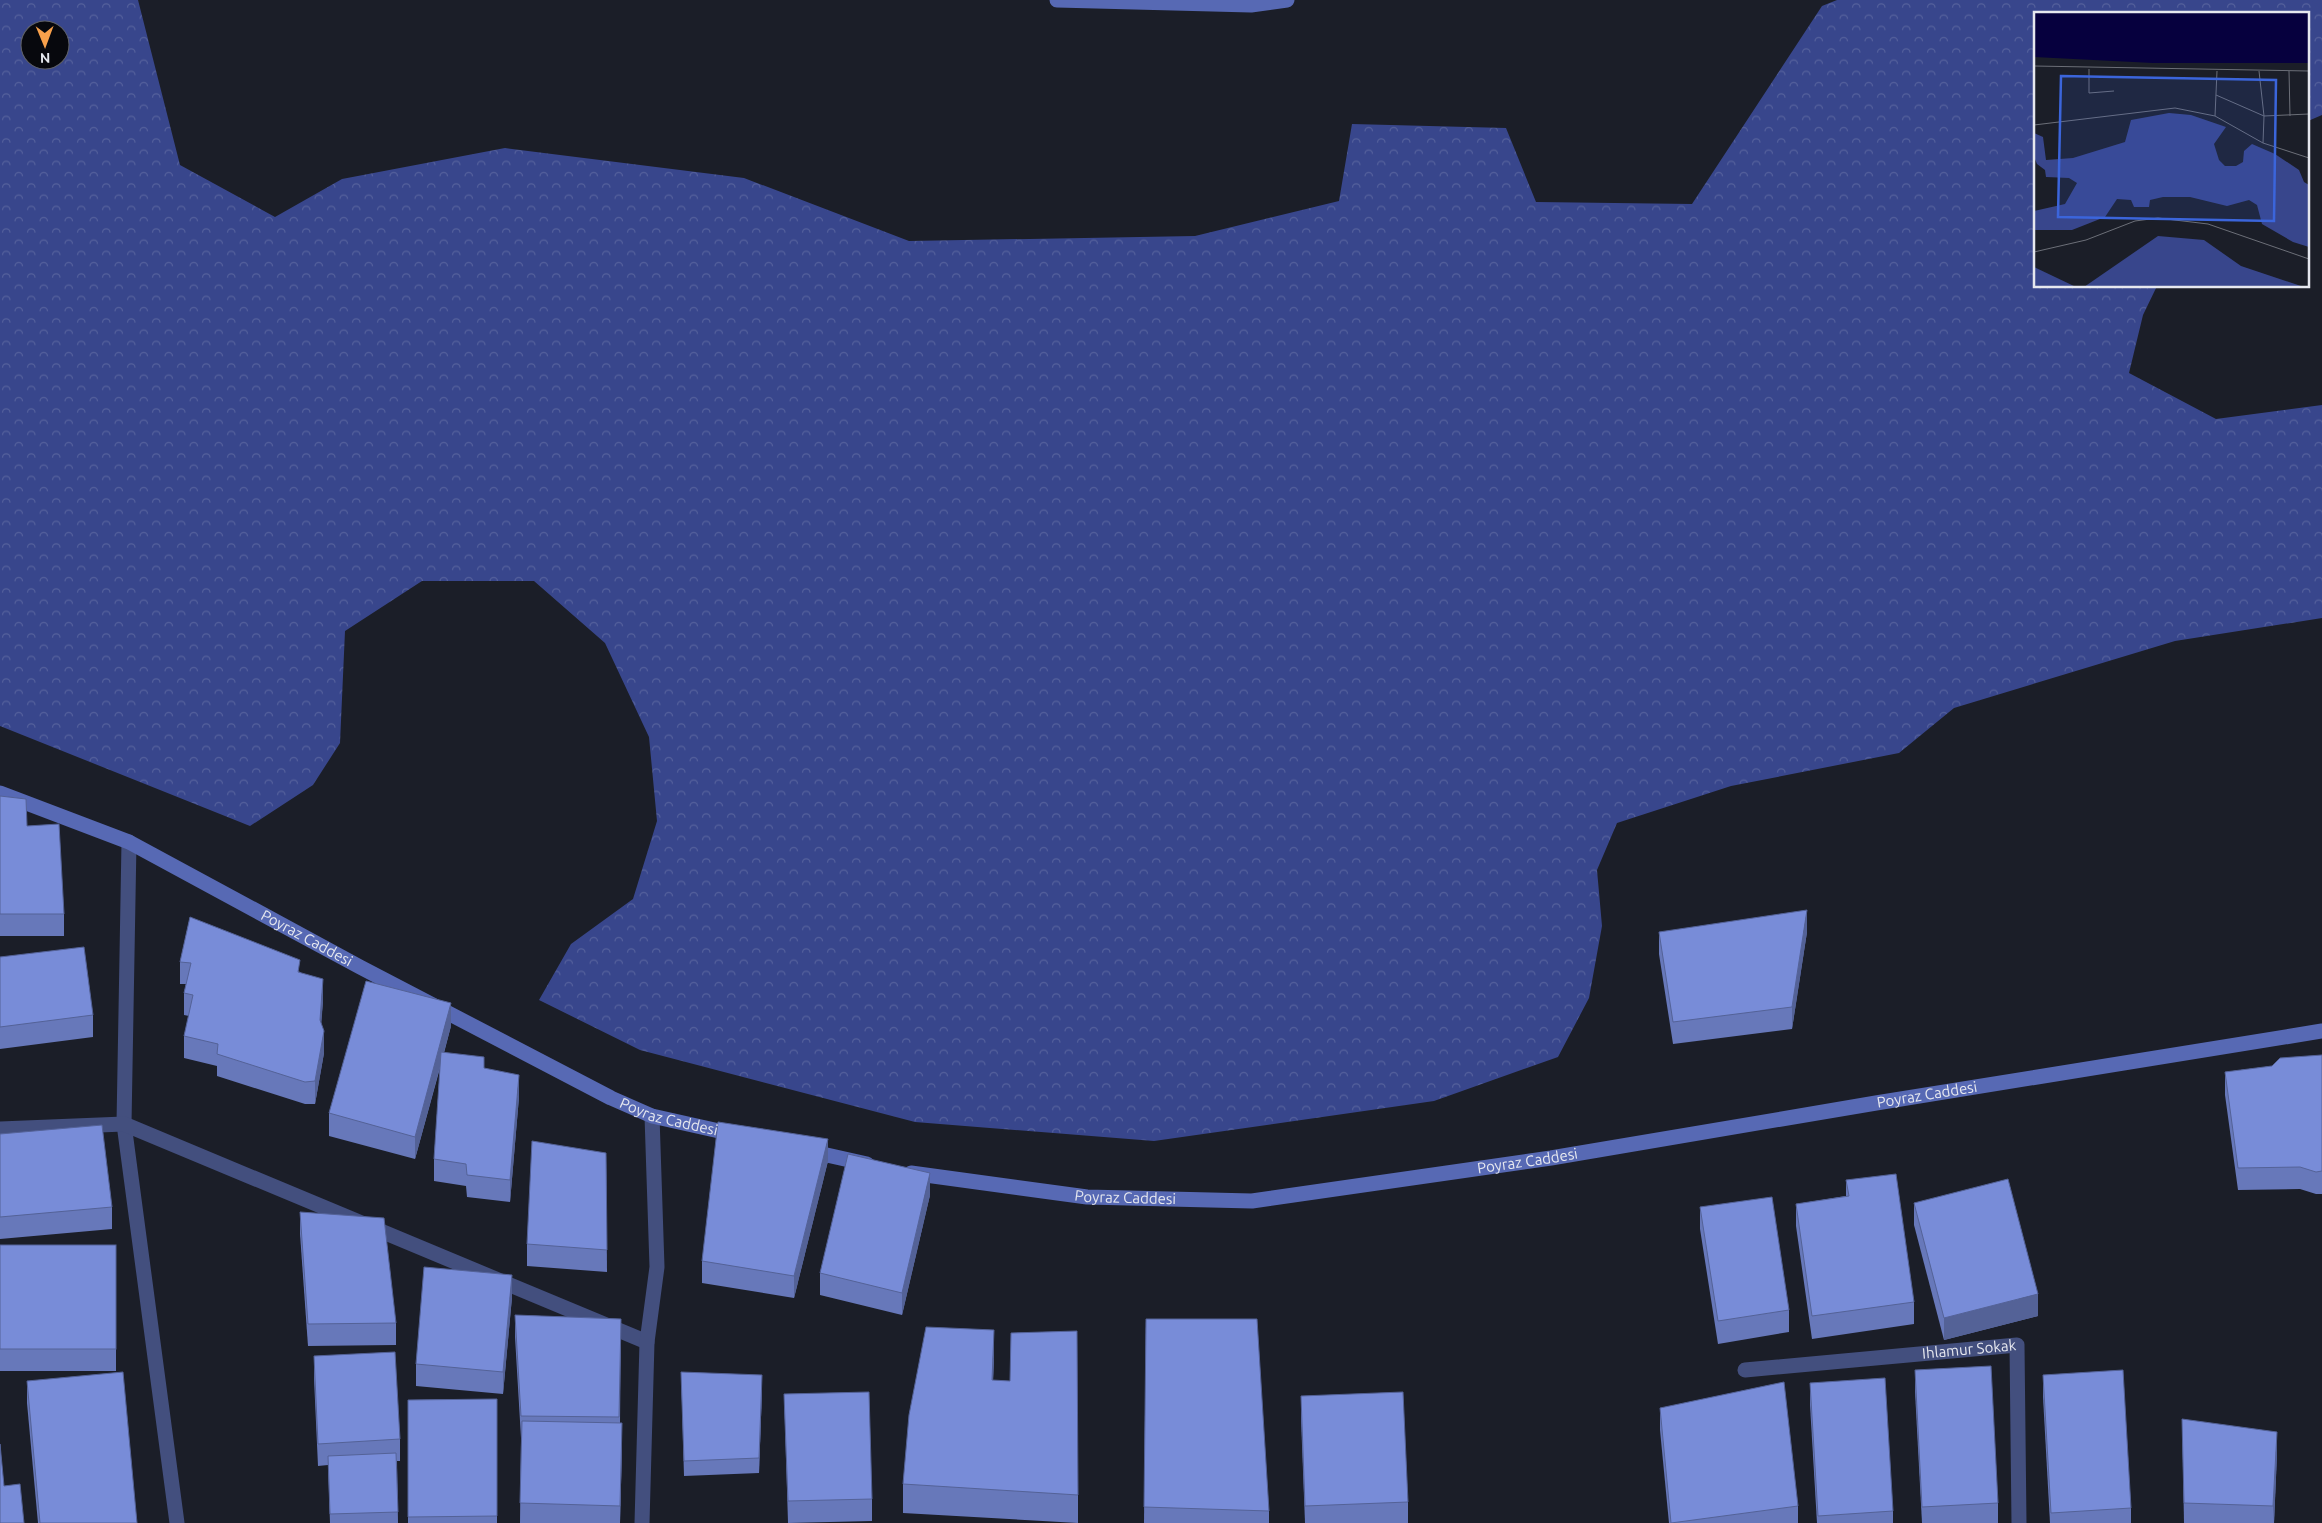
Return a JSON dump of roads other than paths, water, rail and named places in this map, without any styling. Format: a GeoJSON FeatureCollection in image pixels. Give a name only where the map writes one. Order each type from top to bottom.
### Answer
{"type":"FeatureCollection","features":[{"type":"Feature","properties":{"kind":"street"},"geometry":{"type":"LineString","coordinates":[[1057,0],[1251,5],[1288,0]]}},
{"type":"Feature","properties":{"kind":"street","name":"Poyraz Caddesi"},"geometry":{"type":"LineString","coordinates":[[0,793],[129,842],[377,976],[611,1098],[652,1116],[749,1138]]}},
{"type":"Feature","properties":{"kind":"street"},"geometry":{"type":"LineString","coordinates":[[129,842],[124,1124],[177,1523]]}},
{"type":"Feature","properties":{"kind":"street","name":"Poyraz Caddesi"},"geometry":{"type":"LineString","coordinates":[[798,1148],[925,1176],[1087,1197],[1252,1201],[1551,1158],[2322,1031]]}},
{"type":"Feature","properties":{"kind":"street"},"geometry":{"type":"LineString","coordinates":[[642,1523],[647,1342],[658,1267],[652,1116]]}},
{"type":"Feature","properties":{"kind":"street"},"geometry":{"type":"LineString","coordinates":[[0,1129],[124,1124],[647,1342]]}},
{"type":"Feature","properties":{"kind":"street","name":"Ihlamur Sokak"},"geometry":{"type":"LineString","coordinates":[[1744,1370],[2017,1345],[2019,1523]]}}]}
